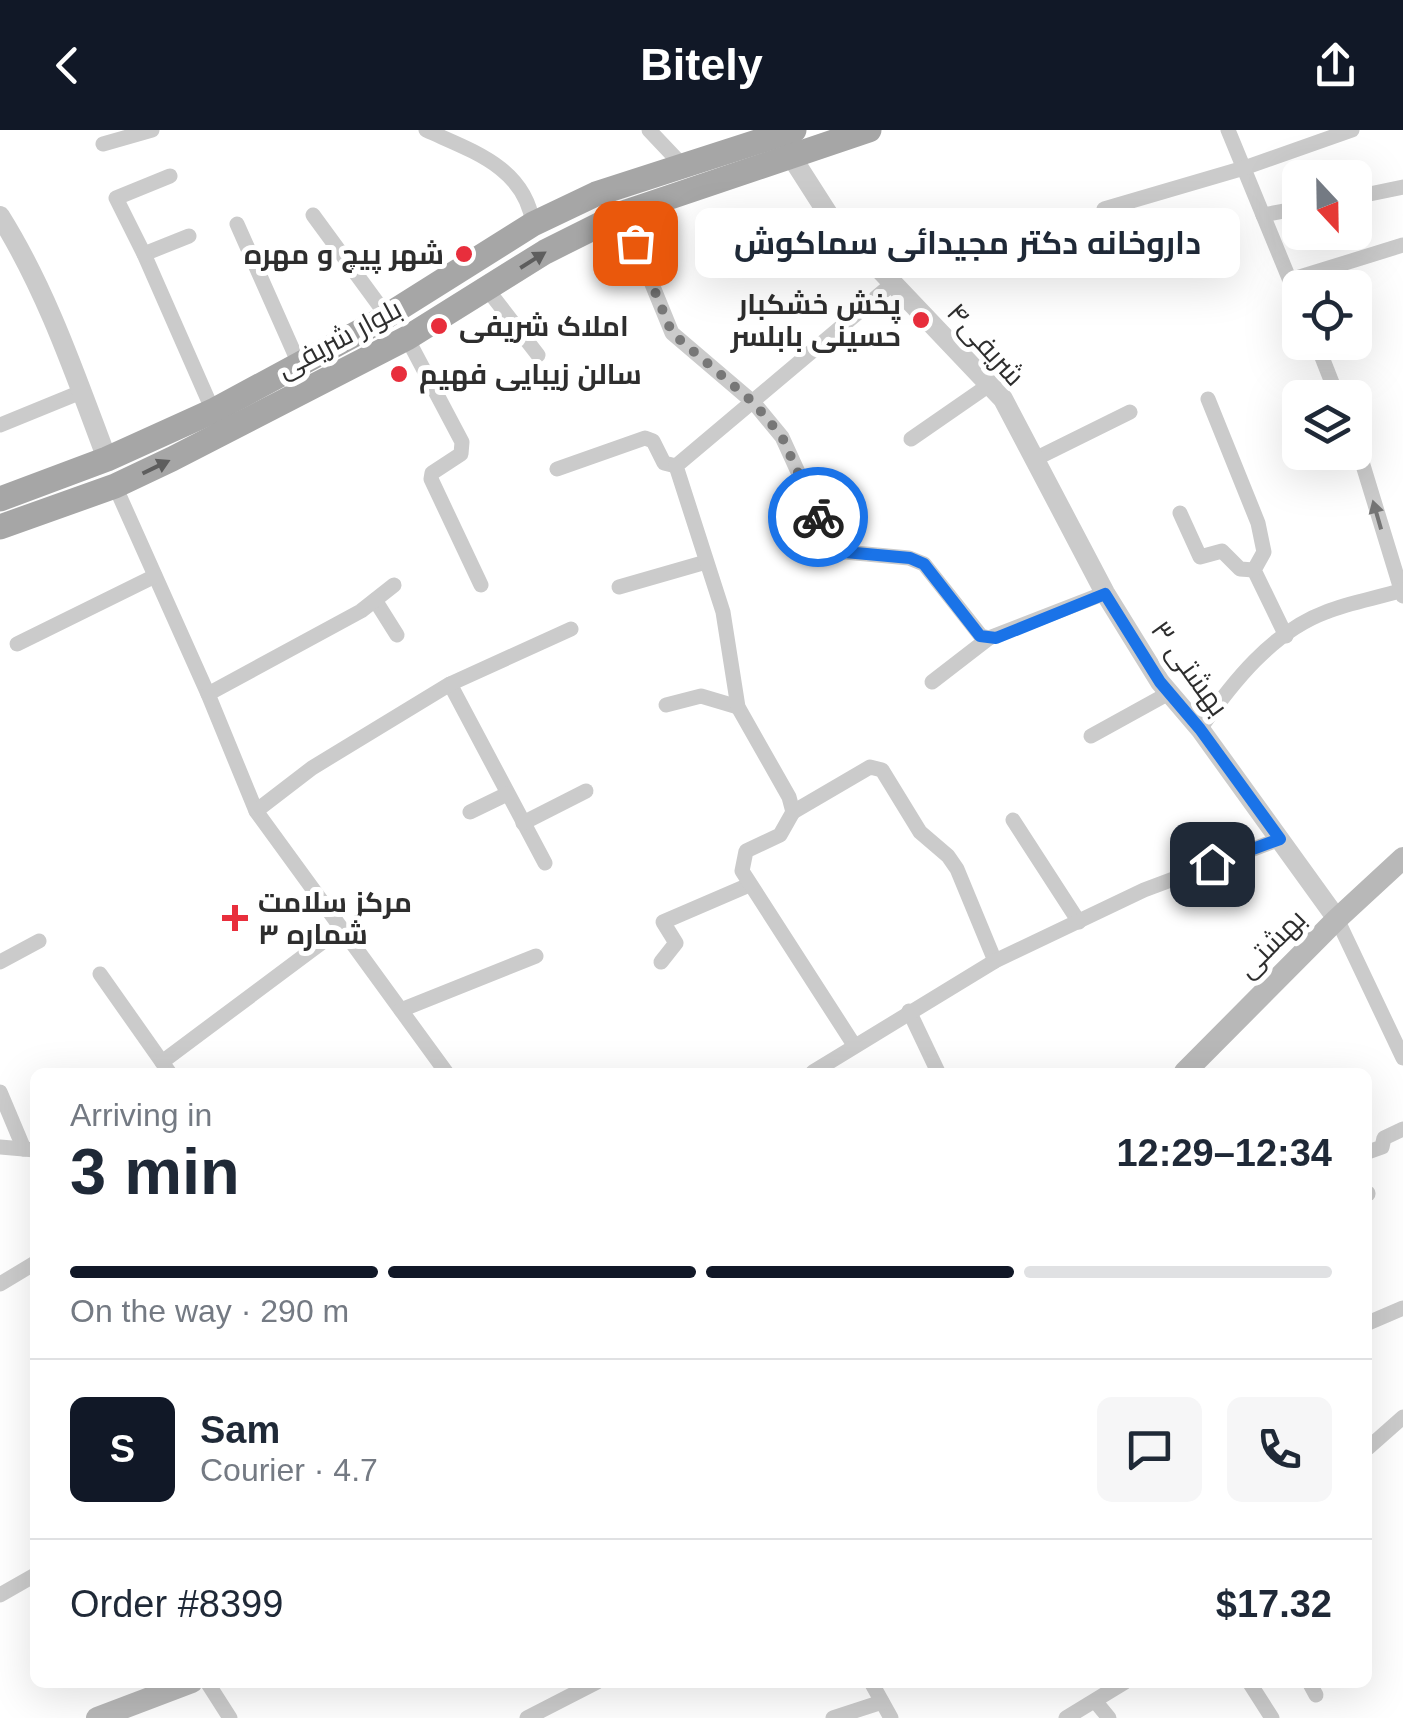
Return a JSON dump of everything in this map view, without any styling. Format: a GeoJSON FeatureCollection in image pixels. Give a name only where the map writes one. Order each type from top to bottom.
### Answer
{"type":"FeatureCollection","features":[{"type":"Feature","properties":{"kind":"main road","name":"بلوار شریفی"},"geometry":{"type":"LineString","coordinates":[[0,499],[213,411],[387,316],[534,224],[596,194],[683,166],[870,130]]}},
{"type":"Feature","properties":{"kind":"main road","name":"بلوار شریفی"},"geometry":{"type":"LineString","coordinates":[[0,527],[115,486],[407,338],[546,252],[623,213],[793,143]]}},
{"type":"Feature","properties":{"kind":"main road"},"geometry":{"type":"LineString","coordinates":[[330,348],[343,372]]}},
{"type":"Feature","properties":{"kind":"main road","name":"بهشتی"},"geometry":{"type":"LineString","coordinates":[[1189,1068],[1403,858]]}},
{"type":"Feature","properties":{"kind":"main road"},"geometry":{"type":"LineString","coordinates":[[98,1718],[173,1688]]}},
{"type":"Feature","properties":{"kind":"street"},"geometry":{"type":"LineString","coordinates":[[103,144],[152,130]]}},
{"type":"Feature","properties":{"kind":"street"},"geometry":{"type":"LineString","coordinates":[[426,130],[507,171],[524,192],[534,224]]}},
{"type":"Feature","properties":{"kind":"street"},"geometry":{"type":"LineString","coordinates":[[649,130],[683,166]]}},
{"type":"Feature","properties":{"kind":"street"},"geometry":{"type":"LineString","coordinates":[[1228,130],[1286,270]]}},
{"type":"Feature","properties":{"kind":"street"},"geometry":{"type":"LineString","coordinates":[[1121,258],[1104,209],[1244,168],[1352,130]]}},
{"type":"Feature","properties":{"kind":"street","name":"شریفی۴"},"geometry":{"type":"LineString","coordinates":[[793,143],[830,216],[1002,399],[1105,594]]}},
{"type":"Feature","properties":{"kind":"street"},"geometry":{"type":"LineString","coordinates":[[170,176],[116,198],[213,411]]}},
{"type":"Feature","properties":{"kind":"street"},"geometry":{"type":"LineString","coordinates":[[1372,194],[1403,188]]}},
{"type":"Feature","properties":{"kind":"street"},"geometry":{"type":"LineString","coordinates":[[1263,215],[1282,211]]}},
{"type":"Feature","properties":{"kind":"street"},"geometry":{"type":"LineString","coordinates":[[623,213],[672,333],[754,403],[782,437],[834,551],[910,558],[924,564],[980,636],[988,638]]}},
{"type":"Feature","properties":{"kind":"street"},"geometry":{"type":"LineString","coordinates":[[313,215],[387,316]]}},
{"type":"Feature","properties":{"kind":"street"},"geometry":{"type":"LineString","coordinates":[[0,216],[23,257],[107,458]]}},
{"type":"Feature","properties":{"kind":"street"},"geometry":{"type":"LineString","coordinates":[[237,224],[300,366]]}},
{"type":"Feature","properties":{"kind":"street"},"geometry":{"type":"LineString","coordinates":[[144,254],[188,236]]}},
{"type":"Feature","properties":{"kind":"street"},"geometry":{"type":"LineString","coordinates":[[1321,270],[1403,244]]}},
{"type":"Feature","properties":{"kind":"street"},"geometry":{"type":"LineString","coordinates":[[676,466],[892,284]]}},
{"type":"Feature","properties":{"kind":"street"},"geometry":{"type":"LineString","coordinates":[[486,289],[538,355]]}},
{"type":"Feature","properties":{"kind":"street"},"geometry":{"type":"LineString","coordinates":[[407,338],[462,442],[461,454],[432,473],[431,478],[481,585]]}},
{"type":"Feature","properties":{"kind":"street"},"geometry":{"type":"LineString","coordinates":[[911,439],[989,384]]}},
{"type":"Feature","properties":{"kind":"street"},"geometry":{"type":"LineString","coordinates":[[0,425],[81,392]]}},
{"type":"Feature","properties":{"kind":"street"},"geometry":{"type":"LineString","coordinates":[[1208,399],[1258,522],[1264,552],[1254,570]]}},
{"type":"Feature","properties":{"kind":"street"},"geometry":{"type":"LineString","coordinates":[[1034,459],[1130,412]]}},
{"type":"Feature","properties":{"kind":"street"},"geometry":{"type":"LineString","coordinates":[[557,468],[645,438],[653,441],[664,463],[676,466]]}},
{"type":"Feature","properties":{"kind":"street"},"geometry":{"type":"LineString","coordinates":[[676,466],[722,612],[738,707],[789,797],[793,812]]}},
{"type":"Feature","properties":{"kind":"street"},"geometry":{"type":"LineString","coordinates":[[1200,729],[1227,690],[1286,636],[1324,612],[1402,593],[1364,470]]}},
{"type":"Feature","properties":{"kind":"street"},"geometry":{"type":"LineString","coordinates":[[115,486],[256,810],[443,1068]]}},
{"type":"Feature","properties":{"kind":"street"},"geometry":{"type":"LineString","coordinates":[[1180,513],[1200,557],[1222,551],[1240,569],[1254,570]]}},
{"type":"Feature","properties":{"kind":"street"},"geometry":{"type":"LineString","coordinates":[[619,587],[706,562]]}},
{"type":"Feature","properties":{"kind":"street"},"geometry":{"type":"LineString","coordinates":[[1254,570],[1286,636]]}},
{"type":"Feature","properties":{"kind":"street"},"geometry":{"type":"LineString","coordinates":[[18,644],[155,576]]}},
{"type":"Feature","properties":{"kind":"street"},"geometry":{"type":"LineString","coordinates":[[208,694],[360,611],[394,585]]}},
{"type":"Feature","properties":{"kind":"street"},"geometry":{"type":"LineString","coordinates":[[932,682],[988,638],[1105,594]]}},
{"type":"Feature","properties":{"kind":"street","name":"بهشتی ۳"},"geometry":{"type":"LineString","coordinates":[[1105,594],[1169,692],[1200,729],[1337,920]]}},
{"type":"Feature","properties":{"kind":"street"},"geometry":{"type":"LineString","coordinates":[[375,600],[397,634]]}},
{"type":"Feature","properties":{"kind":"street"},"geometry":{"type":"LineString","coordinates":[[256,810],[312,768],[450,684],[571,630]]}},
{"type":"Feature","properties":{"kind":"street"},"geometry":{"type":"LineString","coordinates":[[450,684],[545,863]]}},
{"type":"Feature","properties":{"kind":"street"},"geometry":{"type":"LineString","coordinates":[[1090,736],[1169,692]]}},
{"type":"Feature","properties":{"kind":"street"},"geometry":{"type":"LineString","coordinates":[[666,705],[701,696],[738,707]]}},
{"type":"Feature","properties":{"kind":"street"},"geometry":{"type":"LineString","coordinates":[[854,1045],[749,885],[742,860],[746,851],[780,835],[793,812],[870,766],[882,770],[920,832],[957,869],[995,962]]}},
{"type":"Feature","properties":{"kind":"street"},"geometry":{"type":"LineString","coordinates":[[523,823],[586,792]]}},
{"type":"Feature","properties":{"kind":"street"},"geometry":{"type":"LineString","coordinates":[[470,812],[507,794]]}},
{"type":"Feature","properties":{"kind":"street"},"geometry":{"type":"LineString","coordinates":[[1013,820],[1079,922]]}},
{"type":"Feature","properties":{"kind":"street"},"geometry":{"type":"LineString","coordinates":[[819,1068],[995,962],[1144,890],[1280,839]]}},
{"type":"Feature","properties":{"kind":"street"},"geometry":{"type":"LineString","coordinates":[[662,962],[676,943],[664,922],[749,885]]}},
{"type":"Feature","properties":{"kind":"street"},"geometry":{"type":"LineString","coordinates":[[1337,920],[1403,1058]]}},
{"type":"Feature","properties":{"kind":"street"},"geometry":{"type":"LineString","coordinates":[[100,974],[165,1067],[340,929]]}},
{"type":"Feature","properties":{"kind":"street"},"geometry":{"type":"LineString","coordinates":[[0,962],[39,940]]}},
{"type":"Feature","properties":{"kind":"street"},"geometry":{"type":"LineString","coordinates":[[401,1010],[536,956]]}},
{"type":"Feature","properties":{"kind":"street"},"geometry":{"type":"LineString","coordinates":[[909,1012],[936,1068]]}},
{"type":"Feature","properties":{"kind":"street"},"geometry":{"type":"LineString","coordinates":[[0,1092],[29,1150]]}},
{"type":"Feature","properties":{"kind":"street"},"geometry":{"type":"LineString","coordinates":[[1372,1151],[1382,1147],[1384,1138],[1403,1130]]}},
{"type":"Feature","properties":{"kind":"street"},"geometry":{"type":"LineString","coordinates":[[0,1147],[29,1150]]}},
{"type":"Feature","properties":{"kind":"street"},"geometry":{"type":"LineString","coordinates":[[0,1284],[30,1266]]}},
{"type":"Feature","properties":{"kind":"street"},"geometry":{"type":"LineString","coordinates":[[1372,1321],[1403,1308]]}},
{"type":"Feature","properties":{"kind":"street"},"geometry":{"type":"LineString","coordinates":[[1372,1444],[1403,1417]]}},
{"type":"Feature","properties":{"kind":"street"},"geometry":{"type":"LineString","coordinates":[[0,1594],[30,1579]]}},
{"type":"Feature","properties":{"kind":"street"},"geometry":{"type":"LineString","coordinates":[[211,1688],[230,1718]]}},
{"type":"Feature","properties":{"kind":"street"},"geometry":{"type":"LineString","coordinates":[[527,1718],[557,1712],[589,1688]]}},
{"type":"Feature","properties":{"kind":"street"},"geometry":{"type":"LineString","coordinates":[[874,1688],[891,1718]]}},
{"type":"Feature","properties":{"kind":"street"},"geometry":{"type":"LineString","coordinates":[[1066,1718],[1115,1688]]}},
{"type":"Feature","properties":{"kind":"street"},"geometry":{"type":"LineString","coordinates":[[1254,1688],[1272,1718]]}},
{"type":"Feature","properties":{"kind":"street"},"geometry":{"type":"LineString","coordinates":[[1095,1700],[1109,1718]]}},
{"type":"Feature","properties":{"kind":"street"},"geometry":{"type":"LineString","coordinates":[[833,1718],[882,1702]]}},
{"type":"Feature","properties":{"kind":"way so far"},"geometry":{"type":"LineString","coordinates":[[635,243],[672,333],[754,403],[782,437],[818,517]]}},
{"type":"Feature","properties":{"kind":"place","name":"داروخانه دکتر مجیدائی سماکوش"},"geometry":{"type":"Point","coordinates":[635,243]}},
{"type":"Feature","properties":{"kind":"place","name":"شهر پیچ و مهره"},"geometry":{"type":"Point","coordinates":[464,254]}},
{"type":"Feature","properties":{"kind":"place","name":"پخش خشکبار حسینی بابلسر"},"geometry":{"type":"Point","coordinates":[921,320]}},
{"type":"Feature","properties":{"kind":"place","name":"املاک شریفی"},"geometry":{"type":"Point","coordinates":[439,326]}},
{"type":"Feature","properties":{"kind":"place","name":"سالن زیبایی فهیم"},"geometry":{"type":"Point","coordinates":[399,374]}},
{"type":"Feature","properties":{"kind":"place","name":"مرکز سلامت شماره ۳"},"geometry":{"type":"Point","coordinates":[235,918]}},
{"type":"Feature","properties":{"kind":"route"},"geometry":{"type":"LineString","coordinates":[[818,517],[834,551],[910,558],[924,564],[980,636],[996,638],[1105,594],[1160,682],[1200,729],[1280,839],[1212,864]]}}]}
